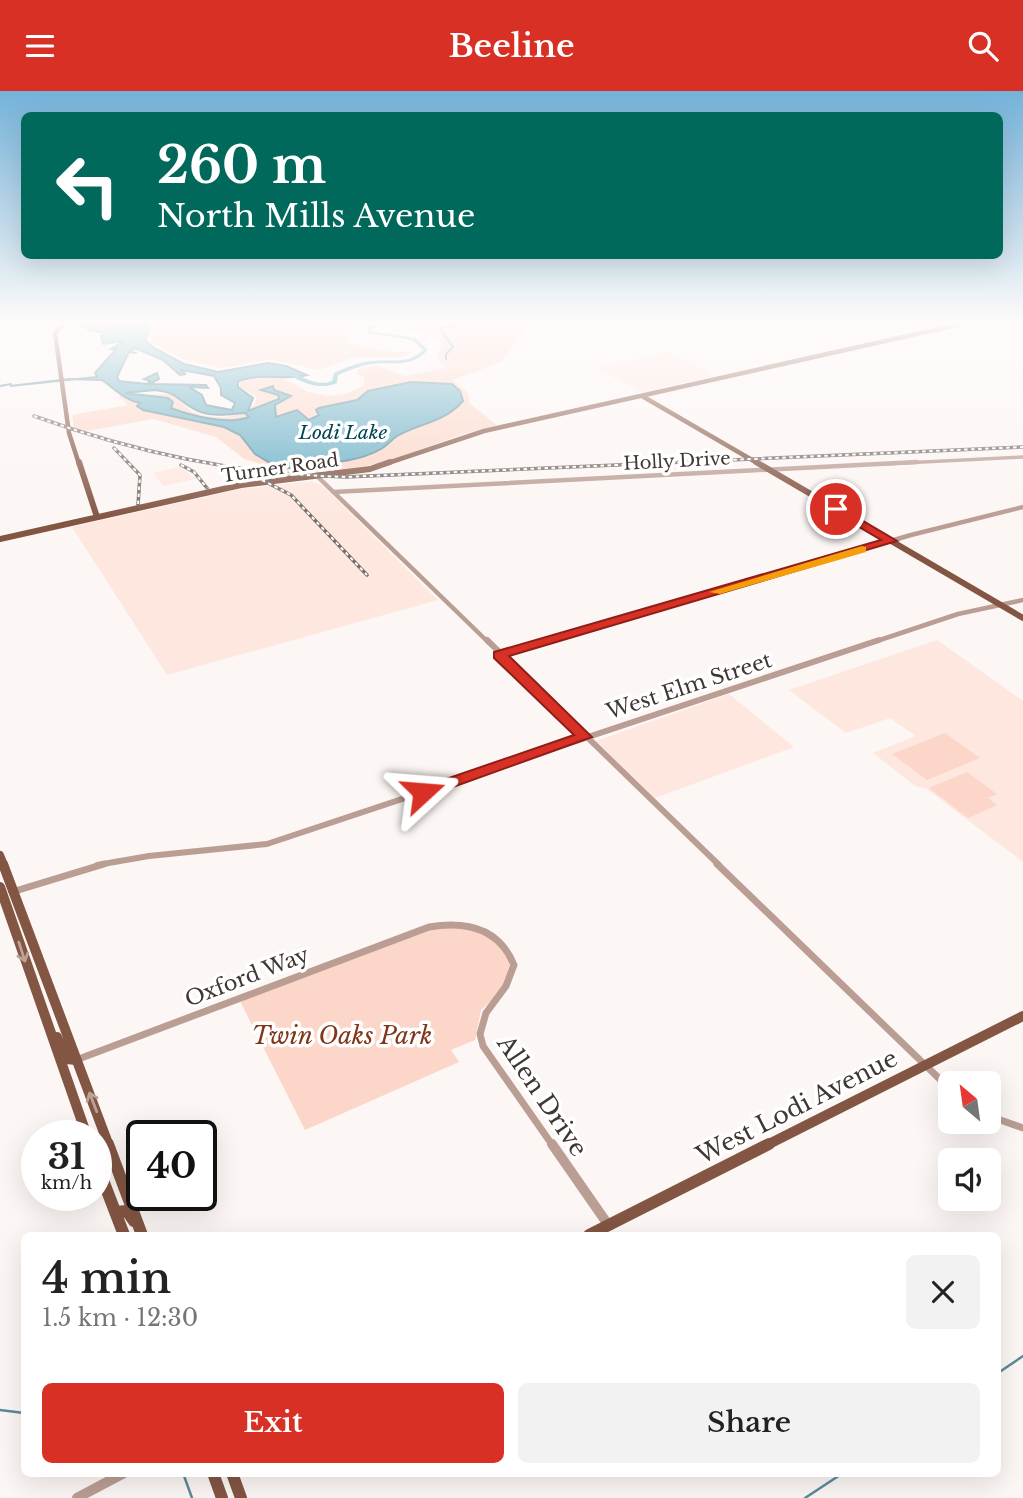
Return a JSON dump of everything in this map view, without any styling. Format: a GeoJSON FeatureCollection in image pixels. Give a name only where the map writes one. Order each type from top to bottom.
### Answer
{"type":"FeatureCollection","features":[{"type":"Feature","properties":{"kind":"main road"},"geometry":{"type":"LineString","coordinates":[[64,388],[70,435],[97,517]]}},
{"type":"Feature","properties":{"kind":"main road","name":"Turner Road"},"geometry":{"type":"LineString","coordinates":[[0,539],[241,485],[318,477],[385,465],[477,432],[675,388]]}},
{"type":"Feature","properties":{"kind":"main road"},"geometry":{"type":"LineString","coordinates":[[642,395],[1023,618]]}},
{"type":"Feature","properties":{"kind":"main road"},"geometry":{"type":"LineString","coordinates":[[0,855],[4,893],[81,1120]]}},
{"type":"Feature","properties":{"kind":"main road"},"geometry":{"type":"LineString","coordinates":[[4,893],[76,1060],[140,1231]]}},
{"type":"Feature","properties":{"kind":"main road","name":"West Lodi Avenue"},"geometry":{"type":"LineString","coordinates":[[596,1232],[1023,1016]]}},
{"type":"Feature","properties":{"kind":"main road"},"geometry":{"type":"LineString","coordinates":[[47,1024],[55,1031],[68,1059],[76,1060]]}},
{"type":"Feature","properties":{"kind":"main road"},"geometry":{"type":"LineString","coordinates":[[112,1204],[123,1232]]}},
{"type":"Feature","properties":{"kind":"main road"},"geometry":{"type":"LineString","coordinates":[[115,1212],[127,1211],[140,1231]]}},
{"type":"Feature","properties":{"kind":"main road"},"geometry":{"type":"LineString","coordinates":[[214,1477],[222,1498]]}},
{"type":"Feature","properties":{"kind":"main road"},"geometry":{"type":"LineString","coordinates":[[233,1477],[241,1498]]}},
{"type":"Feature","properties":{"kind":"street","name":"Holly Drive"},"geometry":{"type":"LineString","coordinates":[[333,492],[1023,457]]}},
{"type":"Feature","properties":{"kind":"street"},"geometry":{"type":"LineString","coordinates":[[318,477],[938,1077]]}},
{"type":"Feature","properties":{"kind":"street"},"geometry":{"type":"LineString","coordinates":[[499,655],[891,541],[1023,507]]}},
{"type":"Feature","properties":{"kind":"street","name":"West Elm Street"},"geometry":{"type":"LineString","coordinates":[[4,893],[129,858],[238,850],[267,844],[958,614],[1023,600]]}},
{"type":"Feature","properties":{"kind":"street","name":"Allen Drive"},"geometry":{"type":"LineString","coordinates":[[429,927],[467,925],[491,934],[507,948],[514,965],[513,975],[482,1018],[481,1040],[609,1226]]}},
{"type":"Feature","properties":{"kind":"street","name":"Oxford Way"},"geometry":{"type":"LineString","coordinates":[[76,1060],[429,927]]}},
{"type":"Feature","properties":{"kind":"street"},"geometry":{"type":"LineString","coordinates":[[1001,1120],[1023,1128]]}},
{"type":"Feature","properties":{"kind":"street"},"geometry":{"type":"LineString","coordinates":[[77,1498],[116,1477]]}},
{"type":"Feature","properties":{"kind":"shaded area"},"geometry":{"type":"Polygon","coordinates":[[[634,388],[663,388],[643,392],[634,388]]]}},
{"type":"Feature","properties":{"kind":"shaded area"},"geometry":{"type":"Polygon","coordinates":[[[180,467],[196,479],[163,486],[153,473],[180,467]]]}},
{"type":"Feature","properties":{"kind":"shaded area"},"geometry":{"type":"Polygon","coordinates":[[[311,481],[322,485],[438,600],[167,675],[72,527],[240,489],[311,481]]]}},
{"type":"Feature","properties":{"kind":"shaded area"},"geometry":{"type":"Polygon","coordinates":[[[937,640],[1023,701],[1023,862],[927,789],[915,786],[873,753],[916,736],[890,718],[846,733],[789,690],[937,640]]]}},
{"type":"Feature","properties":{"kind":"shaded area"},"geometry":{"type":"Polygon","coordinates":[[[729,694],[794,747],[655,798],[596,741],[729,694]]]}},
{"type":"Feature","properties":{"kind":"green space"},"geometry":{"type":"Polygon","coordinates":[[[241,388],[301,388],[328,396],[345,394],[359,388],[462,388],[469,394],[469,403],[497,425],[460,435],[383,463],[322,473],[285,471],[244,459],[216,437],[153,419],[81,432],[74,428],[72,415],[128,405],[118,396],[174,394],[197,414],[228,417],[247,411],[257,397],[241,388]]]}},
{"type":"Feature","properties":{"kind":"green space"},"geometry":{"type":"Polygon","coordinates":[[[945,733],[980,758],[927,780],[892,754],[945,733]]]}},
{"type":"Feature","properties":{"kind":"green space"},"geometry":{"type":"Polygon","coordinates":[[[967,772],[997,794],[988,798],[997,805],[968,818],[929,788],[967,772]]]}},
{"type":"Feature","properties":{"kind":"green space","name":"Twin Oaks Park"},"geometry":{"type":"Polygon","coordinates":[[[429,927],[483,930],[512,958],[509,985],[481,1010],[475,1040],[451,1050],[459,1062],[305,1130],[239,999],[429,927]]]}},
{"type":"Feature","properties":{"kind":"water","name":"Lodi Lake"},"geometry":{"type":"Polygon","coordinates":[[[112,388],[190,388],[202,395],[206,405],[232,410],[235,403],[221,395],[221,388],[239,388],[253,398],[248,411],[279,399],[278,395],[261,390],[273,388],[291,396],[275,405],[276,417],[297,410],[309,420],[319,415],[316,410],[319,408],[357,400],[368,391],[384,388],[456,388],[463,401],[448,414],[397,436],[373,453],[347,461],[312,463],[308,468],[298,470],[272,464],[255,454],[240,435],[224,427],[143,410],[137,406],[140,403],[112,388]],[[162,391],[125,393],[168,398],[173,402],[171,408],[199,416],[220,420],[249,417],[245,413],[206,414],[162,391]]]}},
{"type":"Feature","properties":{"kind":"waterway"},"geometry":{"type":"LineString","coordinates":[[1001,1371],[1023,1356]]}},
{"type":"Feature","properties":{"kind":"waterway"},"geometry":{"type":"LineString","coordinates":[[0,1410],[21,1413]]}},
{"type":"Feature","properties":{"kind":"waterway"},"geometry":{"type":"LineString","coordinates":[[184,1477],[192,1498]]}},
{"type":"Feature","properties":{"kind":"waterway"},"geometry":{"type":"LineString","coordinates":[[805,1498],[837,1477]]}},
{"type":"Feature","properties":{"kind":"railway"},"geometry":{"type":"LineString","coordinates":[[34,416],[111,441],[188,459],[266,471],[346,477],[1023,447]]}},
{"type":"Feature","properties":{"kind":"railway"},"geometry":{"type":"LineString","coordinates":[[114,448],[140,475],[138,505]]}},
{"type":"Feature","properties":{"kind":"railway"},"geometry":{"type":"LineString","coordinates":[[181,465],[194,472],[207,488]]}},
{"type":"Feature","properties":{"kind":"railway"},"geometry":{"type":"LineString","coordinates":[[262,480],[291,495],[367,575]]}},
{"type":"Feature","properties":{"kind":"slow traffic"},"geometry":{"type":"LineString","coordinates":[[716,592],[862,549]]}},
{"type":"Feature","properties":{"kind":"route"},"geometry":{"type":"LineString","coordinates":[[423,792],[585,737],[499,655],[891,541],[836,509]]}}]}
